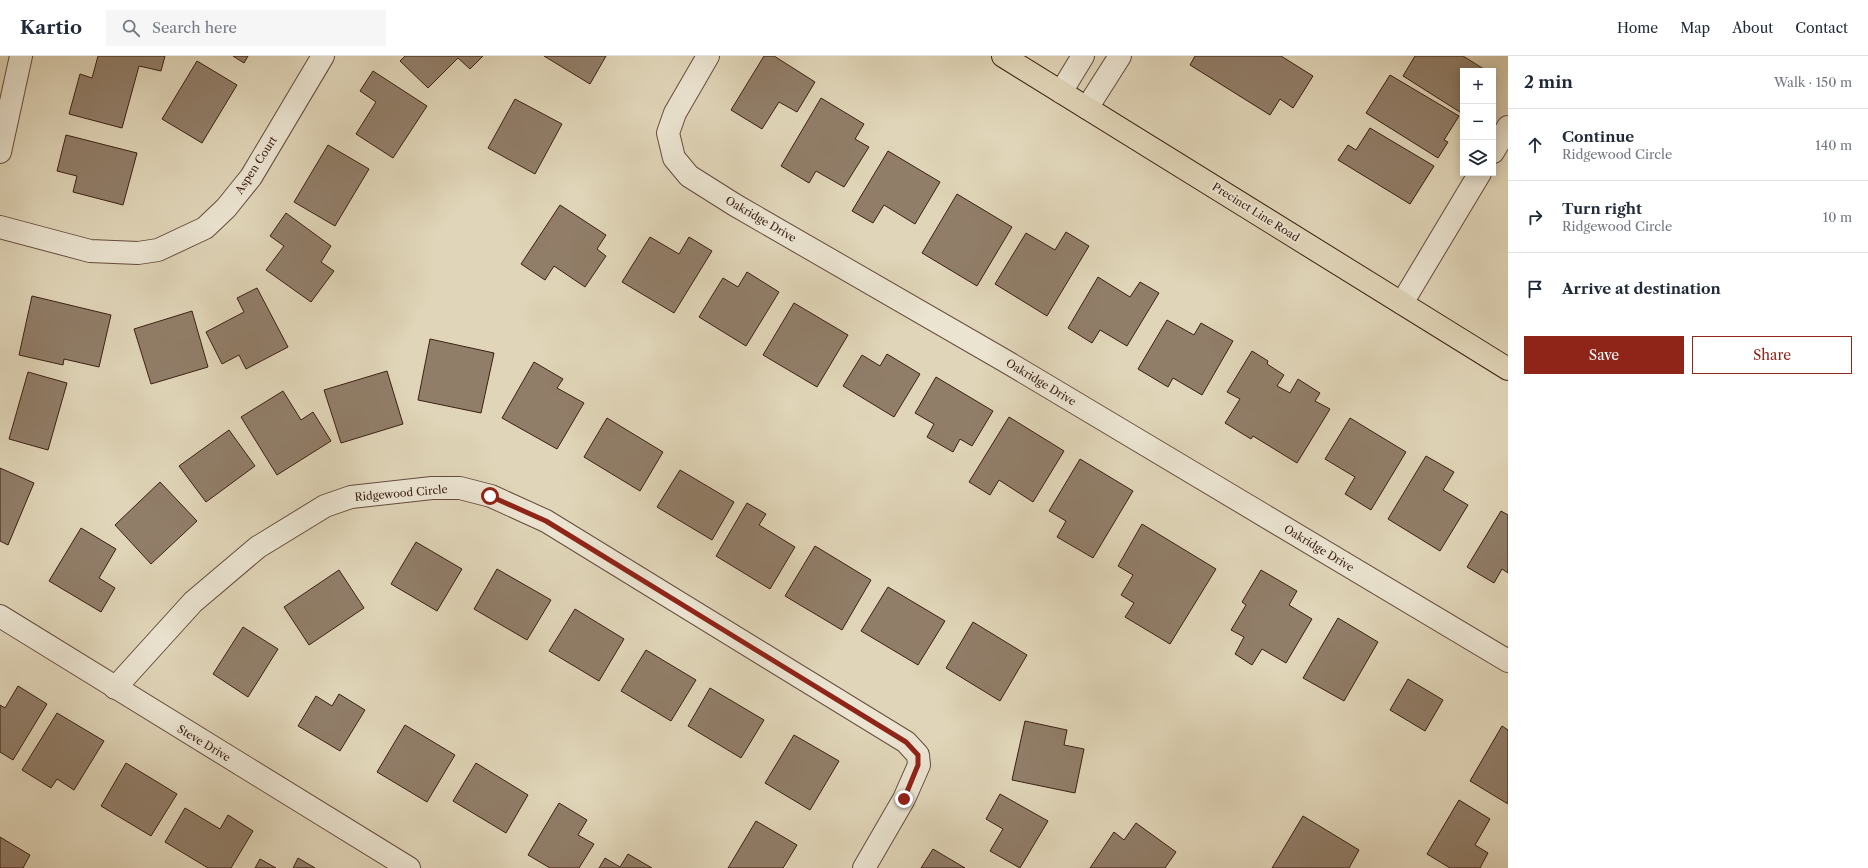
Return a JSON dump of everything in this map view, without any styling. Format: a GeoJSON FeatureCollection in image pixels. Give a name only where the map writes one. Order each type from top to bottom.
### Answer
{"type":"FeatureCollection","features":[{"type":"Feature","properties":{"kind":"main road","name":"Precinct Line Road"},"geometry":{"type":"LineString","coordinates":[[1003,56],[1508,368]]}},
{"type":"Feature","properties":{"kind":"street"},"geometry":{"type":"LineString","coordinates":[[0,152],[22,56]]}},
{"type":"Feature","properties":{"kind":"street","name":"Aspen Court"},"geometry":{"type":"LineString","coordinates":[[0,227],[90,252],[138,253],[158,250],[205,228],[226,208],[251,177],[323,56]]}},
{"type":"Feature","properties":{"kind":"street","name":"Oakridge Drive"},"geometry":{"type":"LineString","coordinates":[[708,56],[675,113],[668,133],[674,158],[689,176],[742,209],[1007,362],[1508,662]]}},
{"type":"Feature","properties":{"kind":"street"},"geometry":{"type":"LineString","coordinates":[[1061,92],[1083,56]]}},
{"type":"Feature","properties":{"kind":"street"},"geometry":{"type":"LineString","coordinates":[[1087,108],[1120,56]]}},
{"type":"Feature","properties":{"kind":"street"},"geometry":{"type":"LineString","coordinates":[[1496,147],[1508,127]]}},
{"type":"Feature","properties":{"kind":"street"},"geometry":{"type":"LineString","coordinates":[[1402,303],[1478,176]]}},
{"type":"Feature","properties":{"kind":"street","name":"Ridgewood Circle"},"geometry":{"type":"LineString","coordinates":[[115,688],[193,602],[258,547],[325,506],[351,497],[432,488],[460,488],[490,496],[546,521],[906,742],[918,755],[918,765],[904,799],[864,868]]}},
{"type":"Feature","properties":{"kind":"street","name":"Steve Drive"},"geometry":{"type":"LineString","coordinates":[[0,616],[409,868]]}},
{"type":"Feature","properties":{"kind":"building"},"geometry":{"type":"Polygon","coordinates":[[[98,56],[165,56],[161,71],[139,66],[122,128],[69,114],[80,74],[92,78],[98,56]]]}},
{"type":"Feature","properties":{"kind":"building"},"geometry":{"type":"Polygon","coordinates":[[[233,56],[248,56],[244,63],[233,56]]]}},
{"type":"Feature","properties":{"kind":"building"},"geometry":{"type":"Polygon","coordinates":[[[405,56],[483,56],[470,69],[458,58],[428,88],[400,61],[405,56]]]}},
{"type":"Feature","properties":{"kind":"building"},"geometry":{"type":"Polygon","coordinates":[[[544,56],[606,56],[590,84],[544,56]]]}},
{"type":"Feature","properties":{"kind":"building"},"geometry":{"type":"Polygon","coordinates":[[[764,56],[774,56],[815,82],[797,112],[779,102],[762,129],[731,110],[764,56]]]}},
{"type":"Feature","properties":{"kind":"building"},"geometry":{"type":"Polygon","coordinates":[[[1195,56],[1281,56],[1313,76],[1293,108],[1280,99],[1270,115],[1190,65],[1195,56]]]}},
{"type":"Feature","properties":{"kind":"building"},"geometry":{"type":"Polygon","coordinates":[[[1415,56],[1463,56],[1482,68],[1460,68],[1460,112],[1403,76],[1415,56]]]}},
{"type":"Feature","properties":{"kind":"building"},"geometry":{"type":"Polygon","coordinates":[[[197,61],[237,85],[202,143],[162,119],[197,61]]]}},
{"type":"Feature","properties":{"kind":"building"},"geometry":{"type":"Polygon","coordinates":[[[373,71],[427,106],[393,158],[356,134],[376,102],[360,91],[373,71]]]}},
{"type":"Feature","properties":{"kind":"building"},"geometry":{"type":"Polygon","coordinates":[[[1390,75],[1459,116],[1444,140],[1448,142],[1438,158],[1366,113],[1390,75]]]}},
{"type":"Feature","properties":{"kind":"building"},"geometry":{"type":"Polygon","coordinates":[[[821,98],[864,124],[855,139],[869,147],[844,187],[816,171],[809,183],[781,166],[821,98]]]}},
{"type":"Feature","properties":{"kind":"building"},"geometry":{"type":"Polygon","coordinates":[[[515,99],[562,124],[535,174],[488,148],[515,99]]]}},
{"type":"Feature","properties":{"kind":"building"},"geometry":{"type":"Polygon","coordinates":[[[1370,128],[1434,166],[1410,204],[1338,160],[1348,145],[1356,150],[1370,128]]]}},
{"type":"Feature","properties":{"kind":"building"},"geometry":{"type":"Polygon","coordinates":[[[66,135],[137,153],[123,205],[73,192],[77,176],[57,171],[66,135]]]}},
{"type":"Feature","properties":{"kind":"building"},"geometry":{"type":"Polygon","coordinates":[[[328,145],[369,169],[335,226],[294,202],[328,145]]]}},
{"type":"Feature","properties":{"kind":"building"},"geometry":{"type":"Polygon","coordinates":[[[888,151],[940,182],[915,224],[884,205],[873,223],[852,211],[888,151]]]}},
{"type":"Feature","properties":{"kind":"building"},"geometry":{"type":"Polygon","coordinates":[[[957,194],[1012,227],[977,286],[922,253],[957,194]]]}},
{"type":"Feature","properties":{"kind":"building"},"geometry":{"type":"Polygon","coordinates":[[[560,205],[606,235],[597,249],[606,256],[585,287],[554,266],[545,280],[521,264],[560,205]]]}},
{"type":"Feature","properties":{"kind":"building"},"geometry":{"type":"Polygon","coordinates":[[[286,213],[331,246],[321,262],[334,271],[311,302],[266,270],[284,246],[270,236],[286,213]]]}},
{"type":"Feature","properties":{"kind":"building"},"geometry":{"type":"Polygon","coordinates":[[[1066,232],[1089,246],[1047,316],[995,284],[1026,233],[1055,250],[1066,232]]]}},
{"type":"Feature","properties":{"kind":"building"},"geometry":{"type":"Polygon","coordinates":[[[650,237],[679,254],[689,237],[712,251],[674,313],[622,282],[650,237]]]}},
{"type":"Feature","properties":{"kind":"building"},"geometry":{"type":"Polygon","coordinates":[[[747,272],[779,292],[746,346],[699,317],[723,278],[738,287],[747,272]]]}},
{"type":"Feature","properties":{"kind":"building"},"geometry":{"type":"Polygon","coordinates":[[[1098,277],[1130,297],[1140,282],[1159,293],[1127,346],[1100,330],[1092,343],[1068,328],[1098,277]]]}},
{"type":"Feature","properties":{"kind":"building"},"geometry":{"type":"Polygon","coordinates":[[[257,288],[288,347],[246,369],[239,355],[222,364],[206,332],[244,312],[237,298],[257,288]]]}},
{"type":"Feature","properties":{"kind":"building"},"geometry":{"type":"Polygon","coordinates":[[[32,296],[111,315],[99,367],[64,359],[63,365],[19,355],[32,296]]]}},
{"type":"Feature","properties":{"kind":"building"},"geometry":{"type":"Polygon","coordinates":[[[794,303],[848,335],[817,387],[763,355],[794,303]]]}},
{"type":"Feature","properties":{"kind":"building"},"geometry":{"type":"Polygon","coordinates":[[[192,311],[208,367],[151,384],[134,329],[192,311]]]}},
{"type":"Feature","properties":{"kind":"building"},"geometry":{"type":"Polygon","coordinates":[[[1167,320],[1194,335],[1201,323],[1233,341],[1202,395],[1173,378],[1168,387],[1138,369],[1167,320]]]}},
{"type":"Feature","properties":{"kind":"building"},"geometry":{"type":"Polygon","coordinates":[[[430,339],[494,353],[481,413],[418,400],[430,339]]]}},
{"type":"Feature","properties":{"kind":"building"},"geometry":{"type":"Polygon","coordinates":[[[1252,351],[1268,361],[1267,364],[1284,375],[1277,386],[1290,393],[1298,379],[1320,393],[1315,401],[1330,409],[1297,463],[1253,436],[1251,439],[1225,423],[1240,399],[1227,392],[1252,351]]]}},
{"type":"Feature","properties":{"kind":"building"},"geometry":{"type":"Polygon","coordinates":[[[887,354],[920,374],[894,417],[843,386],[862,355],[880,366],[887,354]]]}},
{"type":"Feature","properties":{"kind":"building"},"geometry":{"type":"Polygon","coordinates":[[[534,362],[563,379],[557,388],[584,403],[557,449],[502,418],[534,362]]]}},
{"type":"Feature","properties":{"kind":"building"},"geometry":{"type":"Polygon","coordinates":[[[387,371],[403,424],[341,443],[324,390],[387,371]]]}},
{"type":"Feature","properties":{"kind":"building"},"geometry":{"type":"Polygon","coordinates":[[[28,372],[67,383],[48,450],[9,439],[28,372]]]}},
{"type":"Feature","properties":{"kind":"building"},"geometry":{"type":"Polygon","coordinates":[[[936,377],[993,411],[972,446],[960,439],[953,452],[927,437],[934,424],[915,413],[936,377]]]}},
{"type":"Feature","properties":{"kind":"building"},"geometry":{"type":"Polygon","coordinates":[[[283,391],[301,420],[313,412],[331,441],[277,475],[241,417],[283,391]]]}},
{"type":"Feature","properties":{"kind":"building"},"geometry":{"type":"Polygon","coordinates":[[[1009,417],[1064,451],[1033,502],[999,480],[990,495],[969,482],[1009,417]]]}},
{"type":"Feature","properties":{"kind":"building"},"geometry":{"type":"Polygon","coordinates":[[[607,418],[663,452],[640,491],[584,457],[607,418]]]}},
{"type":"Feature","properties":{"kind":"building"},"geometry":{"type":"Polygon","coordinates":[[[1350,418],[1406,452],[1371,510],[1345,494],[1355,477],[1325,459],[1350,418]]]}},
{"type":"Feature","properties":{"kind":"building"},"geometry":{"type":"Polygon","coordinates":[[[229,430],[255,466],[206,502],[179,466],[229,430]]]}},
{"type":"Feature","properties":{"kind":"building"},"geometry":{"type":"Polygon","coordinates":[[[1426,456],[1454,472],[1443,490],[1468,505],[1440,551],[1388,519],[1426,456]]]}},
{"type":"Feature","properties":{"kind":"building"},"geometry":{"type":"Polygon","coordinates":[[[1080,459],[1133,491],[1093,558],[1057,537],[1066,521],[1049,511],[1080,459]]]}},
{"type":"Feature","properties":{"kind":"building"},"geometry":{"type":"Polygon","coordinates":[[[0,468],[34,483],[8,545],[0,541],[0,468]]]}},
{"type":"Feature","properties":{"kind":"building"},"geometry":{"type":"Polygon","coordinates":[[[680,470],[734,502],[712,540],[657,507],[680,470]]]}},
{"type":"Feature","properties":{"kind":"building"},"geometry":{"type":"Polygon","coordinates":[[[160,482],[197,521],[151,564],[115,525],[160,482]]]}},
{"type":"Feature","properties":{"kind":"building"},"geometry":{"type":"Polygon","coordinates":[[[747,503],[766,514],[759,525],[795,547],[770,589],[716,556],[747,503]]]}},
{"type":"Feature","properties":{"kind":"building"},"geometry":{"type":"Polygon","coordinates":[[[1501,511],[1508,515],[1508,573],[1502,569],[1494,583],[1467,567],[1501,511]]]}},
{"type":"Feature","properties":{"kind":"building"},"geometry":{"type":"Polygon","coordinates":[[[1142,524],[1216,569],[1170,644],[1125,617],[1134,603],[1121,595],[1133,575],[1118,566],[1142,524]]]}},
{"type":"Feature","properties":{"kind":"building"},"geometry":{"type":"Polygon","coordinates":[[[81,528],[116,549],[99,578],[115,588],[101,612],[49,581],[81,528]]]}},
{"type":"Feature","properties":{"kind":"building"},"geometry":{"type":"Polygon","coordinates":[[[416,542],[462,569],[437,611],[391,584],[416,542]]]}},
{"type":"Feature","properties":{"kind":"building"},"geometry":{"type":"Polygon","coordinates":[[[815,546],[871,580],[842,630],[785,596],[815,546]]]}},
{"type":"Feature","properties":{"kind":"building"},"geometry":{"type":"Polygon","coordinates":[[[497,569],[551,600],[527,640],[474,609],[497,569]]]}},
{"type":"Feature","properties":{"kind":"building"},"geometry":{"type":"Polygon","coordinates":[[[339,570],[364,608],[309,645],[284,607],[339,570]]]}},
{"type":"Feature","properties":{"kind":"building"},"geometry":{"type":"Polygon","coordinates":[[[1261,570],[1297,591],[1289,605],[1312,619],[1286,663],[1262,649],[1252,665],[1235,654],[1244,637],[1231,630],[1246,605],[1242,602],[1261,570]]]}},
{"type":"Feature","properties":{"kind":"building"},"geometry":{"type":"Polygon","coordinates":[[[888,587],[945,621],[918,665],[861,631],[888,587]]]}},
{"type":"Feature","properties":{"kind":"building"},"geometry":{"type":"Polygon","coordinates":[[[575,609],[624,639],[599,681],[549,651],[575,609]]]}},
{"type":"Feature","properties":{"kind":"building"},"geometry":{"type":"Polygon","coordinates":[[[1338,618],[1378,642],[1344,701],[1303,678],[1338,618]]]}},
{"type":"Feature","properties":{"kind":"building"},"geometry":{"type":"Polygon","coordinates":[[[973,622],[1027,655],[1000,701],[946,668],[973,622]]]}},
{"type":"Feature","properties":{"kind":"building"},"geometry":{"type":"Polygon","coordinates":[[[243,627],[278,649],[248,697],[213,674],[243,627]]]}},
{"type":"Feature","properties":{"kind":"building"},"geometry":{"type":"Polygon","coordinates":[[[646,650],[696,680],[671,721],[621,691],[646,650]]]}},
{"type":"Feature","properties":{"kind":"building"},"geometry":{"type":"Polygon","coordinates":[[[1408,679],[1443,700],[1425,731],[1390,710],[1408,679]]]}},
{"type":"Feature","properties":{"kind":"building"},"geometry":{"type":"Polygon","coordinates":[[[18,686],[47,704],[13,760],[0,752],[0,705],[5,708],[18,686]]]}},
{"type":"Feature","properties":{"kind":"building"},"geometry":{"type":"Polygon","coordinates":[[[710,688],[764,720],[741,758],[688,726],[710,688]]]}},
{"type":"Feature","properties":{"kind":"building"},"geometry":{"type":"Polygon","coordinates":[[[339,694],[365,710],[340,751],[298,726],[316,696],[332,706],[339,694]]]}},
{"type":"Feature","properties":{"kind":"building"},"geometry":{"type":"Polygon","coordinates":[[[57,713],[104,741],[74,790],[57,779],[51,788],[22,770],[57,713]]]}},
{"type":"Feature","properties":{"kind":"building"},"geometry":{"type":"Polygon","coordinates":[[[1025,721],[1067,730],[1064,745],[1084,749],[1075,793],[1012,780],[1025,721]]]}},
{"type":"Feature","properties":{"kind":"building"},"geometry":{"type":"Polygon","coordinates":[[[405,725],[455,755],[427,802],[377,772],[405,725]]]}},
{"type":"Feature","properties":{"kind":"building"},"geometry":{"type":"Polygon","coordinates":[[[1502,726],[1508,730],[1508,804],[1470,781],[1502,726]]]}},
{"type":"Feature","properties":{"kind":"building"},"geometry":{"type":"Polygon","coordinates":[[[794,735],[839,761],[810,810],[765,783],[794,735]]]}},
{"type":"Feature","properties":{"kind":"building"},"geometry":{"type":"Polygon","coordinates":[[[126,763],[177,794],[151,836],[101,806],[126,763]]]}},
{"type":"Feature","properties":{"kind":"building"},"geometry":{"type":"Polygon","coordinates":[[[476,763],[528,795],[506,833],[453,801],[476,763]]]}},
{"type":"Feature","properties":{"kind":"building"},"geometry":{"type":"Polygon","coordinates":[[[1000,794],[1048,821],[1020,868],[990,851],[1003,829],[986,819],[1000,794]]]}},
{"type":"Feature","properties":{"kind":"building"},"geometry":{"type":"Polygon","coordinates":[[[1459,800],[1490,819],[1475,845],[1488,853],[1480,868],[1450,868],[1427,854],[1459,800]]]}},
{"type":"Feature","properties":{"kind":"building"},"geometry":{"type":"Polygon","coordinates":[[[559,803],[587,820],[578,835],[594,844],[579,868],[550,868],[528,855],[559,803]]]}},
{"type":"Feature","properties":{"kind":"building"},"geometry":{"type":"Polygon","coordinates":[[[185,808],[220,829],[228,815],[253,831],[231,868],[208,868],[165,842],[185,808]]]}},
{"type":"Feature","properties":{"kind":"building"},"geometry":{"type":"Polygon","coordinates":[[[1303,816],[1359,850],[1349,868],[1272,868],[1303,816]]]}},
{"type":"Feature","properties":{"kind":"building"},"geometry":{"type":"Polygon","coordinates":[[[756,821],[797,845],[783,868],[728,868],[756,821]]]}},
{"type":"Feature","properties":{"kind":"building"},"geometry":{"type":"Polygon","coordinates":[[[1136,823],[1176,852],[1165,868],[1090,868],[1114,832],[1124,840],[1136,823]]]}},
{"type":"Feature","properties":{"kind":"building"},"geometry":{"type":"Polygon","coordinates":[[[0,837],[30,855],[23,868],[0,868],[0,837]]]}},
{"type":"Feature","properties":{"kind":"building"},"geometry":{"type":"Polygon","coordinates":[[[933,849],[965,868],[921,868],[933,849]]]}},
{"type":"Feature","properties":{"kind":"building"},"geometry":{"type":"Polygon","coordinates":[[[628,854],[652,868],[599,868],[605,858],[620,867],[628,854]]]}},
{"type":"Feature","properties":{"kind":"building"},"geometry":{"type":"Polygon","coordinates":[[[298,858],[315,868],[293,868],[298,858]]]}},
{"type":"Feature","properties":{"kind":"building"},"geometry":{"type":"Polygon","coordinates":[[[260,859],[276,868],[255,868],[260,859]]]}},
{"type":"Feature","properties":{"kind":"route"},"geometry":{"type":"LineString","coordinates":[[490,496],[546,521],[906,742],[918,755],[918,765],[904,799]]}}]}
